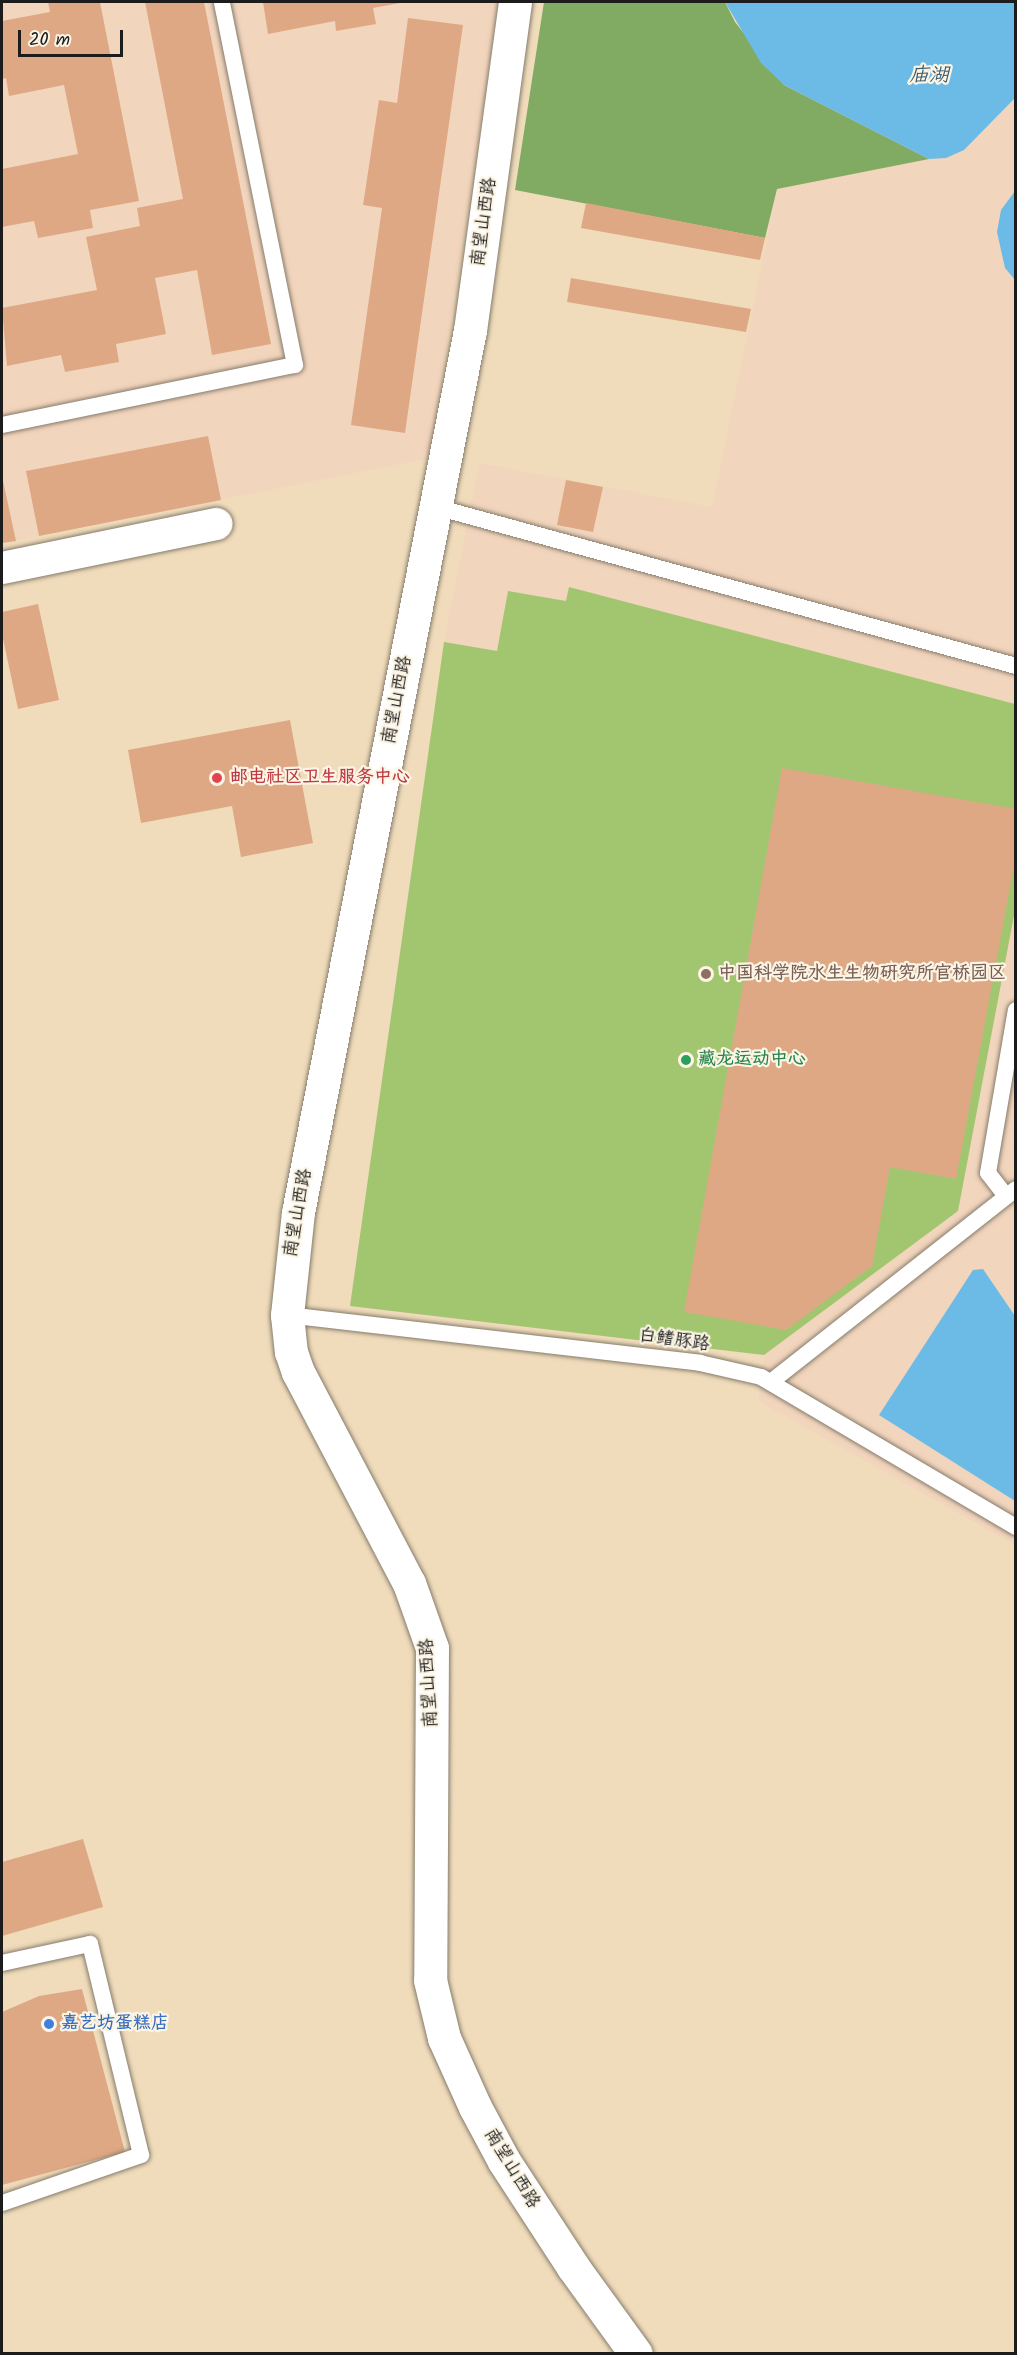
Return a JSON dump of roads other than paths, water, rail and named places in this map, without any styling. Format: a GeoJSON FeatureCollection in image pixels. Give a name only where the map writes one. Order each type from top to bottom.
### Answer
{"type":"FeatureCollection","features":[{"type":"Feature","properties":{"kind":"street","name":"南望山西路"},"geometry":{"type":"LineString","coordinates":[[515,2],[470,330],[298,1212],[287,1315],[291,1352],[298,1372],[409,1583],[432,1648],[430,1980],[444,2038],[475,2107],[504,2161],[573,2267],[636,2354]]}},
{"type":"Feature","properties":{"kind":"street"},"geometry":{"type":"LineString","coordinates":[[2,568],[217,524]]}},
{"type":"Feature","properties":{"kind":"lane"},"geometry":{"type":"LineString","coordinates":[[2,425],[295,365],[222,2]]}},
{"type":"Feature","properties":{"kind":"lane"},"geometry":{"type":"LineString","coordinates":[[436,507],[1016,666]]}},
{"type":"Feature","properties":{"kind":"lane"},"geometry":{"type":"LineString","coordinates":[[772,1381],[1011,1193],[988,1173],[1016,1010]]}},
{"type":"Feature","properties":{"kind":"lane","name":"白鳍豚路"},"geometry":{"type":"LineString","coordinates":[[287,1315],[700,1363],[772,1381],[1016,1527]]}},
{"type":"Feature","properties":{"kind":"lane"},"geometry":{"type":"LineString","coordinates":[[2,1963],[90,1944],[141,2156],[2,2203]]}},
{"type":"Feature","properties":{"kind":"water","name":"庙湖"},"geometry":{"type":"Polygon","coordinates":[[[725,2],[1015,2],[1015,98],[964,150],[946,158],[929,159],[784,85],[761,63],[725,2]]]}},
{"type":"Feature","properties":{"kind":"water"},"geometry":{"type":"Polygon","coordinates":[[[1015,191],[1015,280],[1005,268],[997,232],[1001,210],[1015,191]]]}},
{"type":"Feature","properties":{"kind":"water"},"geometry":{"type":"Polygon","coordinates":[[[983,1269],[1015,1316],[1015,1501],[879,1415],[973,1270],[983,1269]]]}},
{"type":"Feature","properties":{"kind":"place","name":"邮电社区卫生服务中心"},"geometry":{"type":"Point","coordinates":[217,778]}},
{"type":"Feature","properties":{"kind":"place","name":"中国科学院水生生物研究所官桥园区"},"geometry":{"type":"Point","coordinates":[706,974]}},
{"type":"Feature","properties":{"kind":"place","name":"藏龙运动中心"},"geometry":{"type":"Point","coordinates":[686,1060]}},
{"type":"Feature","properties":{"kind":"place","name":"嘉艺坊蛋糕店"},"geometry":{"type":"Point","coordinates":[49,2024]}}]}
